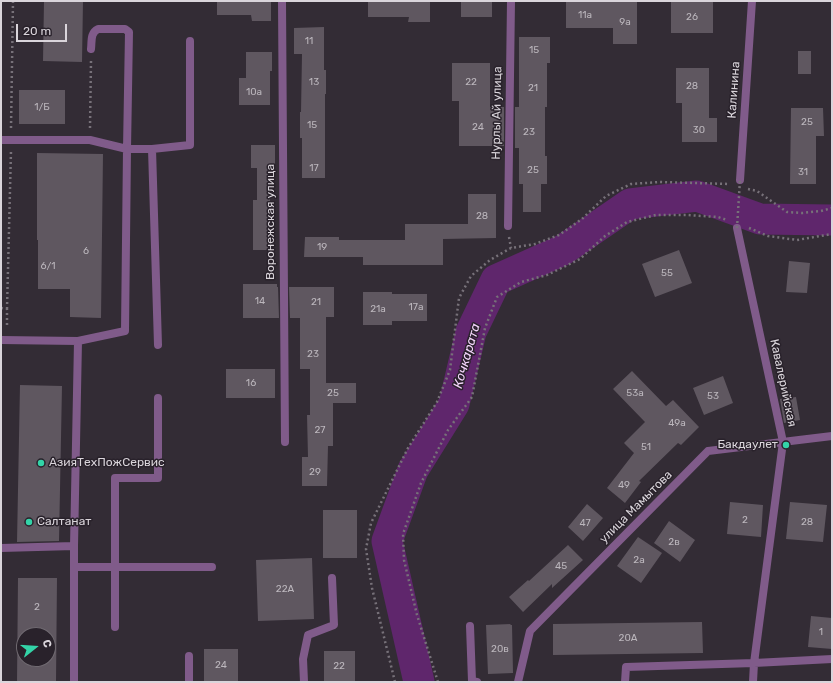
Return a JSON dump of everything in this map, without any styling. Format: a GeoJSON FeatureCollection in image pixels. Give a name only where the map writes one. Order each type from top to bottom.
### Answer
{"type":"FeatureCollection","features":[{"type":"Feature","properties":{"kind":"street","name":"Воронежская улица"},"geometry":{"type":"LineString","coordinates":[[282,1],[285,442]]}},
{"type":"Feature","properties":{"kind":"street","name":"Нурлы Ай улица"},"geometry":{"type":"LineString","coordinates":[[508,226],[511,1]]}},
{"type":"Feature","properties":{"kind":"street","name":"Калинина"},"geometry":{"type":"LineString","coordinates":[[740,180],[752,1]]}},
{"type":"Feature","properties":{"kind":"street"},"geometry":{"type":"LineString","coordinates":[[4,340],[78,340],[125,331],[128,32],[125,29],[98,28],[94,30],[92,36],[91,49]]}},
{"type":"Feature","properties":{"kind":"street"},"geometry":{"type":"LineString","coordinates":[[1,140],[90,140],[127,149],[152,149],[190,145],[190,41]]}},
{"type":"Feature","properties":{"kind":"street"},"geometry":{"type":"LineString","coordinates":[[152,149],[158,345]]}},
{"type":"Feature","properties":{"kind":"street","name":"Кавалерийская"},"geometry":{"type":"LineString","coordinates":[[740,226],[784,442],[754,663],[753,682]]}},
{"type":"Feature","properties":{"kind":"street"},"geometry":{"type":"LineString","coordinates":[[74,682],[74,546],[78,340]]}},
{"type":"Feature","properties":{"kind":"street"},"geometry":{"type":"LineString","coordinates":[[115,627],[115,478],[158,478],[158,398]]}},
{"type":"Feature","properties":{"kind":"street","name":"улица Мамытова"},"geometry":{"type":"LineString","coordinates":[[518,682],[530,631],[708,451],[832,436]]}},
{"type":"Feature","properties":{"kind":"street"},"geometry":{"type":"LineString","coordinates":[[1,548],[74,546]]}},
{"type":"Feature","properties":{"kind":"street"},"geometry":{"type":"LineString","coordinates":[[74,567],[212,568]]}},
{"type":"Feature","properties":{"kind":"street"},"geometry":{"type":"LineString","coordinates":[[304,682],[303,659],[308,635],[334,625],[332,578]]}},
{"type":"Feature","properties":{"kind":"street"},"geometry":{"type":"LineString","coordinates":[[470,626],[472,681],[477,682]]}},
{"type":"Feature","properties":{"kind":"street"},"geometry":{"type":"LineString","coordinates":[[189,682],[190,656]]}},
{"type":"Feature","properties":{"kind":"street"},"geometry":{"type":"LineString","coordinates":[[625,682],[626,667],[832,659]]}},
{"type":"Feature","properties":{"kind":"path"},"geometry":{"type":"LineString","coordinates":[[4,340],[7,309],[13,1]]}},
{"type":"Feature","properties":{"kind":"path"},"geometry":{"type":"LineString","coordinates":[[90,140],[91,49]]}},
{"type":"Feature","properties":{"kind":"path"},"geometry":{"type":"LineString","coordinates":[[740,180],[740,226]]}},
{"type":"Feature","properties":{"kind":"path"},"geometry":{"type":"LineString","coordinates":[[395,682],[372,588],[366,549],[371,523],[408,448],[437,402],[450,370],[459,298],[471,276],[490,260],[510,248],[535,244],[559,235],[582,219],[606,196],[631,184],[660,182],[728,183],[757,191],[787,212],[802,213],[832,208]]}},
{"type":"Feature","properties":{"kind":"path"},"geometry":{"type":"LineString","coordinates":[[438,682],[417,615],[404,560],[403,534],[421,484],[444,437],[472,397],[485,328],[497,297],[521,282],[547,274],[580,259],[605,236],[627,222],[656,215],[718,217],[768,236],[797,240],[832,234]]}},
{"type":"Feature","properties":{"kind":"path"},"geometry":{"type":"LineString","coordinates":[[1,308],[7,309]]}},
{"type":"Feature","properties":{"kind":"building"},"geometry":{"type":"Polygon","coordinates":[[[44,1],[83,1],[82,62],[43,61],[44,1]]]}},
{"type":"Feature","properties":{"kind":"building"},"geometry":{"type":"Polygon","coordinates":[[[217,1],[271,1],[271,21],[252,21],[251,15],[217,15],[217,1]]]}},
{"type":"Feature","properties":{"kind":"building"},"geometry":{"type":"Polygon","coordinates":[[[368,1],[430,1],[430,22],[408,22],[409,17],[368,17],[368,1]]]}},
{"type":"Feature","properties":{"kind":"building"},"geometry":{"type":"Polygon","coordinates":[[[461,1],[492,1],[492,17],[461,17],[461,1]]]}},
{"type":"Feature","properties":{"kind":"building"},"geometry":{"type":"Polygon","coordinates":[[[566,1],[637,1],[637,44],[613,44],[613,28],[566,28],[566,1]]]}},
{"type":"Feature","properties":{"kind":"building"},"geometry":{"type":"Polygon","coordinates":[[[671,1],[713,1],[713,33],[671,33],[671,1]]]}},
{"type":"Feature","properties":{"kind":"building"},"geometry":{"type":"Polygon","coordinates":[[[324,27],[324,70],[326,70],[325,178],[302,178],[302,138],[300,138],[300,112],[302,54],[294,54],[294,28],[324,27]]]}},
{"type":"Feature","properties":{"kind":"building"},"geometry":{"type":"Polygon","coordinates":[[[519,37],[550,37],[550,63],[547,63],[547,107],[545,107],[545,156],[547,156],[547,184],[541,184],[541,212],[523,212],[523,184],[519,184],[519,148],[515,148],[515,107],[519,107],[519,37]]]}},
{"type":"Feature","properties":{"kind":"building"},"geometry":{"type":"Polygon","coordinates":[[[798,51],[811,51],[811,74],[798,74],[798,51]]]}},
{"type":"Feature","properties":{"kind":"building"},"geometry":{"type":"Polygon","coordinates":[[[246,52],[272,52],[272,71],[270,71],[270,105],[239,105],[239,78],[246,78],[246,52]]]}},
{"type":"Feature","properties":{"kind":"building"},"geometry":{"type":"Polygon","coordinates":[[[452,63],[490,63],[490,107],[504,107],[504,146],[459,146],[459,101],[452,101],[452,63]]]}},
{"type":"Feature","properties":{"kind":"building"},"geometry":{"type":"Polygon","coordinates":[[[676,68],[709,68],[709,118],[717,118],[717,142],[682,142],[682,103],[676,103],[676,68]]]}},
{"type":"Feature","properties":{"kind":"building"},"geometry":{"type":"Polygon","coordinates":[[[19,90],[65,90],[65,124],[19,124],[19,90]]]}},
{"type":"Feature","properties":{"kind":"building"},"geometry":{"type":"Polygon","coordinates":[[[791,108],[823,108],[824,136],[816,136],[816,184],[790,184],[791,108]]]}},
{"type":"Feature","properties":{"kind":"building"},"geometry":{"type":"Polygon","coordinates":[[[251,145],[275,145],[275,168],[272,168],[270,218],[268,218],[268,250],[253,250],[253,200],[257,200],[257,168],[251,168],[251,145]]]}},
{"type":"Feature","properties":{"kind":"building"},"geometry":{"type":"Polygon","coordinates":[[[37,153],[103,154],[101,318],[70,317],[70,289],[38,289],[37,153]]]}},
{"type":"Feature","properties":{"kind":"building"},"geometry":{"type":"Polygon","coordinates":[[[468,194],[496,194],[496,238],[443,239],[443,265],[363,265],[363,257],[304,257],[305,237],[339,237],[339,240],[405,240],[405,224],[468,224],[468,194]]]}},
{"type":"Feature","properties":{"kind":"building"},"geometry":{"type":"Polygon","coordinates":[[[679,250],[692,283],[655,297],[642,264],[679,250]]]}},
{"type":"Feature","properties":{"kind":"building"},"geometry":{"type":"Polygon","coordinates":[[[789,261],[810,263],[807,293],[786,292],[789,261]]]}},
{"type":"Feature","properties":{"kind":"building"},"geometry":{"type":"Polygon","coordinates":[[[243,284],[277,284],[279,318],[243,318],[243,284]]]}},
{"type":"Feature","properties":{"kind":"building"},"geometry":{"type":"Polygon","coordinates":[[[289,287],[334,287],[334,317],[326,317],[326,383],[356,383],[356,403],[333,403],[333,446],[328,446],[327,486],[302,486],[302,457],[308,457],[307,415],[310,415],[310,369],[300,369],[300,318],[290,318],[289,287]]]}},
{"type":"Feature","properties":{"kind":"building"},"geometry":{"type":"Polygon","coordinates":[[[363,292],[427,294],[427,321],[392,321],[392,325],[363,325],[363,292]]]}},
{"type":"Feature","properties":{"kind":"building"},"geometry":{"type":"Polygon","coordinates":[[[226,369],[275,369],[275,398],[226,398],[226,369]]]}},
{"type":"Feature","properties":{"kind":"building"},"geometry":{"type":"Polygon","coordinates":[[[632,371],[666,406],[673,400],[699,427],[681,445],[678,443],[639,481],[641,482],[625,503],[607,488],[634,453],[624,443],[645,422],[613,389],[632,371]]]}},
{"type":"Feature","properties":{"kind":"building"},"geometry":{"type":"Polygon","coordinates":[[[723,376],[733,403],[704,415],[693,388],[723,376]]]}},
{"type":"Feature","properties":{"kind":"building"},"geometry":{"type":"Polygon","coordinates":[[[20,385],[62,386],[59,541],[17,542],[20,385]]]}},
{"type":"Feature","properties":{"kind":"building"},"geometry":{"type":"Polygon","coordinates":[[[796,397],[800,420],[784,423],[780,399],[796,397]]]}},
{"type":"Feature","properties":{"kind":"building"},"geometry":{"type":"Polygon","coordinates":[[[730,502],[763,505],[761,537],[727,534],[730,502]]]}},
{"type":"Feature","properties":{"kind":"building"},"geometry":{"type":"Polygon","coordinates":[[[790,502],[827,505],[823,542],[786,539],[790,502]]]}},
{"type":"Feature","properties":{"kind":"building"},"geometry":{"type":"Polygon","coordinates":[[[587,504],[603,518],[583,541],[568,527],[587,504]]]}},
{"type":"Feature","properties":{"kind":"building"},"geometry":{"type":"Polygon","coordinates":[[[323,510],[357,510],[357,558],[323,558],[323,510]]]}},
{"type":"Feature","properties":{"kind":"building"},"geometry":{"type":"Polygon","coordinates":[[[669,521],[695,540],[680,562],[654,543],[669,521]]]}},
{"type":"Feature","properties":{"kind":"building"},"geometry":{"type":"Polygon","coordinates":[[[638,537],[662,553],[641,583],[617,566],[638,537]]]}},
{"type":"Feature","properties":{"kind":"building"},"geometry":{"type":"Polygon","coordinates":[[[568,545],[583,560],[552,588],[552,584],[523,612],[509,597],[528,580],[529,581],[568,545]]]}},
{"type":"Feature","properties":{"kind":"building"},"geometry":{"type":"Polygon","coordinates":[[[312,558],[314,619],[258,621],[256,560],[312,558]]]}},
{"type":"Feature","properties":{"kind":"building"},"geometry":{"type":"Polygon","coordinates":[[[18,578],[57,578],[56,682],[17,682],[17,667],[56,667],[56,627],[18,627],[18,578]]]}},
{"type":"Feature","properties":{"kind":"building"},"geometry":{"type":"Polygon","coordinates":[[[811,616],[832,618],[832,649],[808,647],[811,616]]]}},
{"type":"Feature","properties":{"kind":"building"},"geometry":{"type":"Polygon","coordinates":[[[702,622],[703,653],[553,655],[553,624],[702,622]]]}},
{"type":"Feature","properties":{"kind":"building"},"geometry":{"type":"Polygon","coordinates":[[[511,624],[513,673],[488,674],[486,625],[511,624]]]}},
{"type":"Feature","properties":{"kind":"building"},"geometry":{"type":"Polygon","coordinates":[[[204,649],[238,649],[238,682],[204,682],[204,649]]]}},
{"type":"Feature","properties":{"kind":"building"},"geometry":{"type":"Polygon","coordinates":[[[324,651],[355,651],[355,682],[324,682],[324,651]]]}},
{"type":"Feature","properties":{"kind":"waterway","name":"Кочкарата"},"geometry":{"type":"LineString","coordinates":[[419,682],[387,541],[413,470],[454,404],[471,332],[496,280],[563,250],[630,204],[697,196],[760,219],[832,220]]}},
{"type":"Feature","properties":{"kind":"place","name":"Бакдаулет"},"geometry":{"type":"Point","coordinates":[786,445]}},
{"type":"Feature","properties":{"kind":"place","name":"АзияТехПожСервис"},"geometry":{"type":"Point","coordinates":[41,463]}},
{"type":"Feature","properties":{"kind":"place","name":"Салтанат"},"geometry":{"type":"Point","coordinates":[29,522]}}]}
